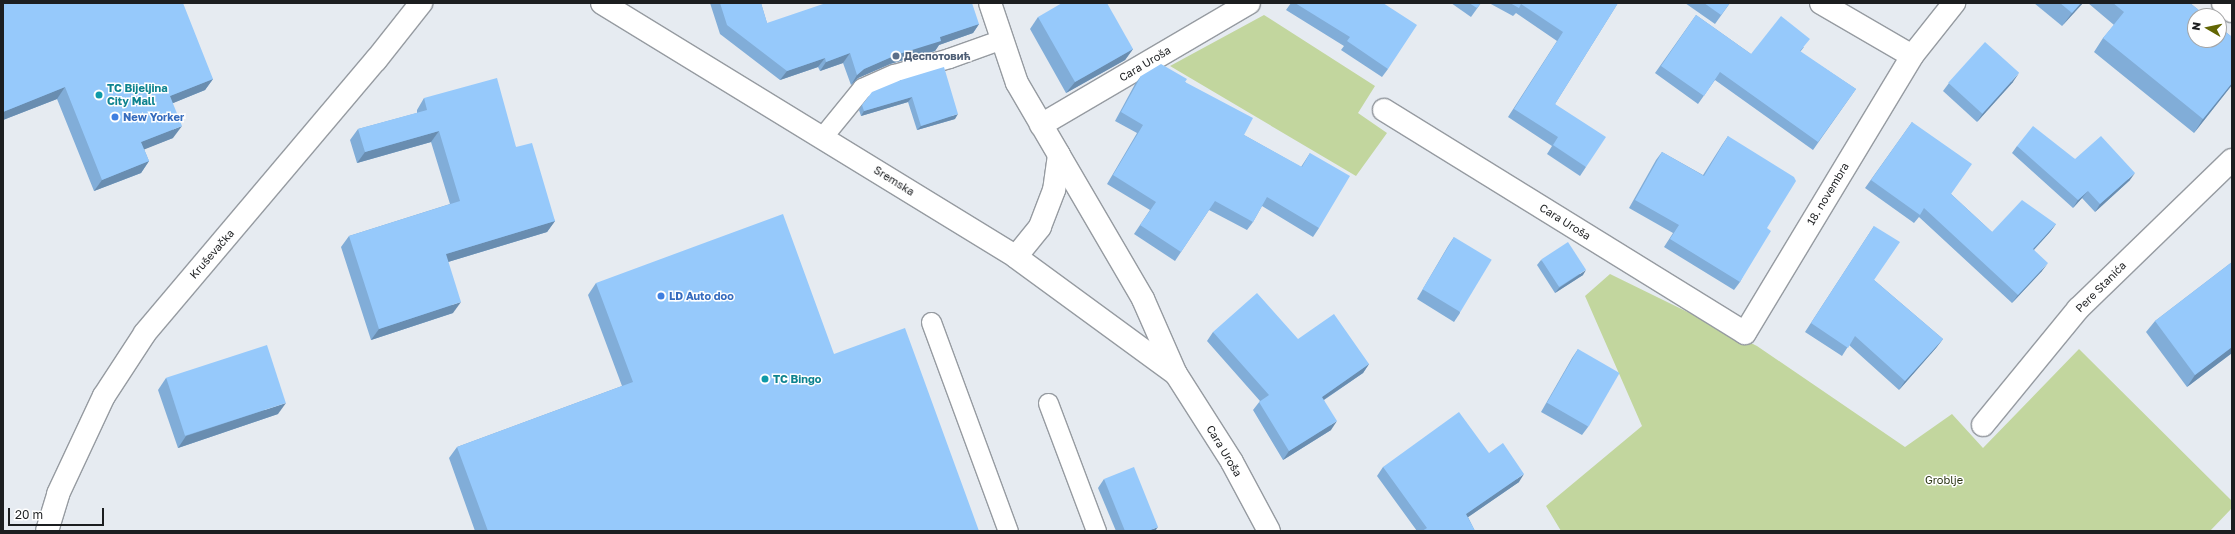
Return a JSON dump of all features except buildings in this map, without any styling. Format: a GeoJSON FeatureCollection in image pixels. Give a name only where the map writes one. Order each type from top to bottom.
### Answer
{"type":"FeatureCollection","features":[{"type":"Feature","properties":{"kind":"street","name":"Kruševačka"},"geometry":{"type":"LineString","coordinates":[[47,531],[58,494],[104,396],[145,333],[345,97],[421,3]]}},
{"type":"Feature","properties":{"kind":"street","name":"Sremska"},"geometry":{"type":"LineString","coordinates":[[602,3],[823,136],[1016,257],[1176,374]]}},
{"type":"Feature","properties":{"kind":"street"},"geometry":{"type":"LineString","coordinates":[[990,3],[1017,83],[1143,299],[1176,374]]}},
{"type":"Feature","properties":{"kind":"street","name":"Cara Uroša"},"geometry":{"type":"LineString","coordinates":[[1042,125],[1249,3]]}},
{"type":"Feature","properties":{"kind":"street"},"geometry":{"type":"LineString","coordinates":[[1821,3],[1912,56]]}},
{"type":"Feature","properties":{"kind":"street","name":"18. novembra"},"geometry":{"type":"LineString","coordinates":[[1745,333],[1912,56],[1954,3]]}},
{"type":"Feature","properties":{"kind":"street"},"geometry":{"type":"LineString","coordinates":[[2223,3],[2232,11]]}},
{"type":"Feature","properties":{"kind":"street","name":"Cara Uroša"},"geometry":{"type":"LineString","coordinates":[[1384,110],[1745,333]]}},
{"type":"Feature","properties":{"kind":"street"},"geometry":{"type":"LineString","coordinates":[[1016,257],[1040,227],[1054,190],[1059,155]]}},
{"type":"Feature","properties":{"kind":"street","name":"Pere Stanića"},"geometry":{"type":"LineString","coordinates":[[1984,425],[2078,309],[2232,160]]}},
{"type":"Feature","properties":{"kind":"street","name":"Cara Uroša"},"geometry":{"type":"LineString","coordinates":[[1176,374],[1232,462],[1269,531]]}},
{"type":"Feature","properties":{"kind":"lane"},"geometry":{"type":"LineString","coordinates":[[823,136],[862,88],[894,74],[949,58],[1002,39]]}},
{"type":"Feature","properties":{"kind":"lane"},"geometry":{"type":"LineString","coordinates":[[931,322],[1008,531]]}},
{"type":"Feature","properties":{"kind":"lane"},"geometry":{"type":"LineString","coordinates":[[1048,403],[1096,531]]}},
{"type":"Feature","properties":{"kind":"green space"},"geometry":{"type":"Polygon","coordinates":[[[1264,15],[1375,86],[1358,113],[1387,133],[1356,176],[1170,66],[1264,15]]]}},
{"type":"Feature","properties":{"kind":"green space","name":"Groblje"},"geometry":{"type":"Polygon","coordinates":[[[1610,274],[1757,346],[1905,447],[1952,414],[1983,448],[2079,349],[2232,501],[2232,508],[2210,531],[1561,531],[1546,506],[1642,426],[1585,296],[1610,274]]]}},
{"type":"Feature","properties":{"kind":"place","name":"Деспотовић"},"geometry":{"type":"Point","coordinates":[896,56]}},
{"type":"Feature","properties":{"kind":"place","name":"TC Bijeljina City Mall"},"geometry":{"type":"Point","coordinates":[99,95]}},
{"type":"Feature","properties":{"kind":"place","name":"New Yorker"},"geometry":{"type":"Point","coordinates":[115,117]}},
{"type":"Feature","properties":{"kind":"place","name":"LD Auto doo"},"geometry":{"type":"Point","coordinates":[661,296]}},
{"type":"Feature","properties":{"kind":"place","name":"TC Bingo"},"geometry":{"type":"Point","coordinates":[765,379]}}]}
